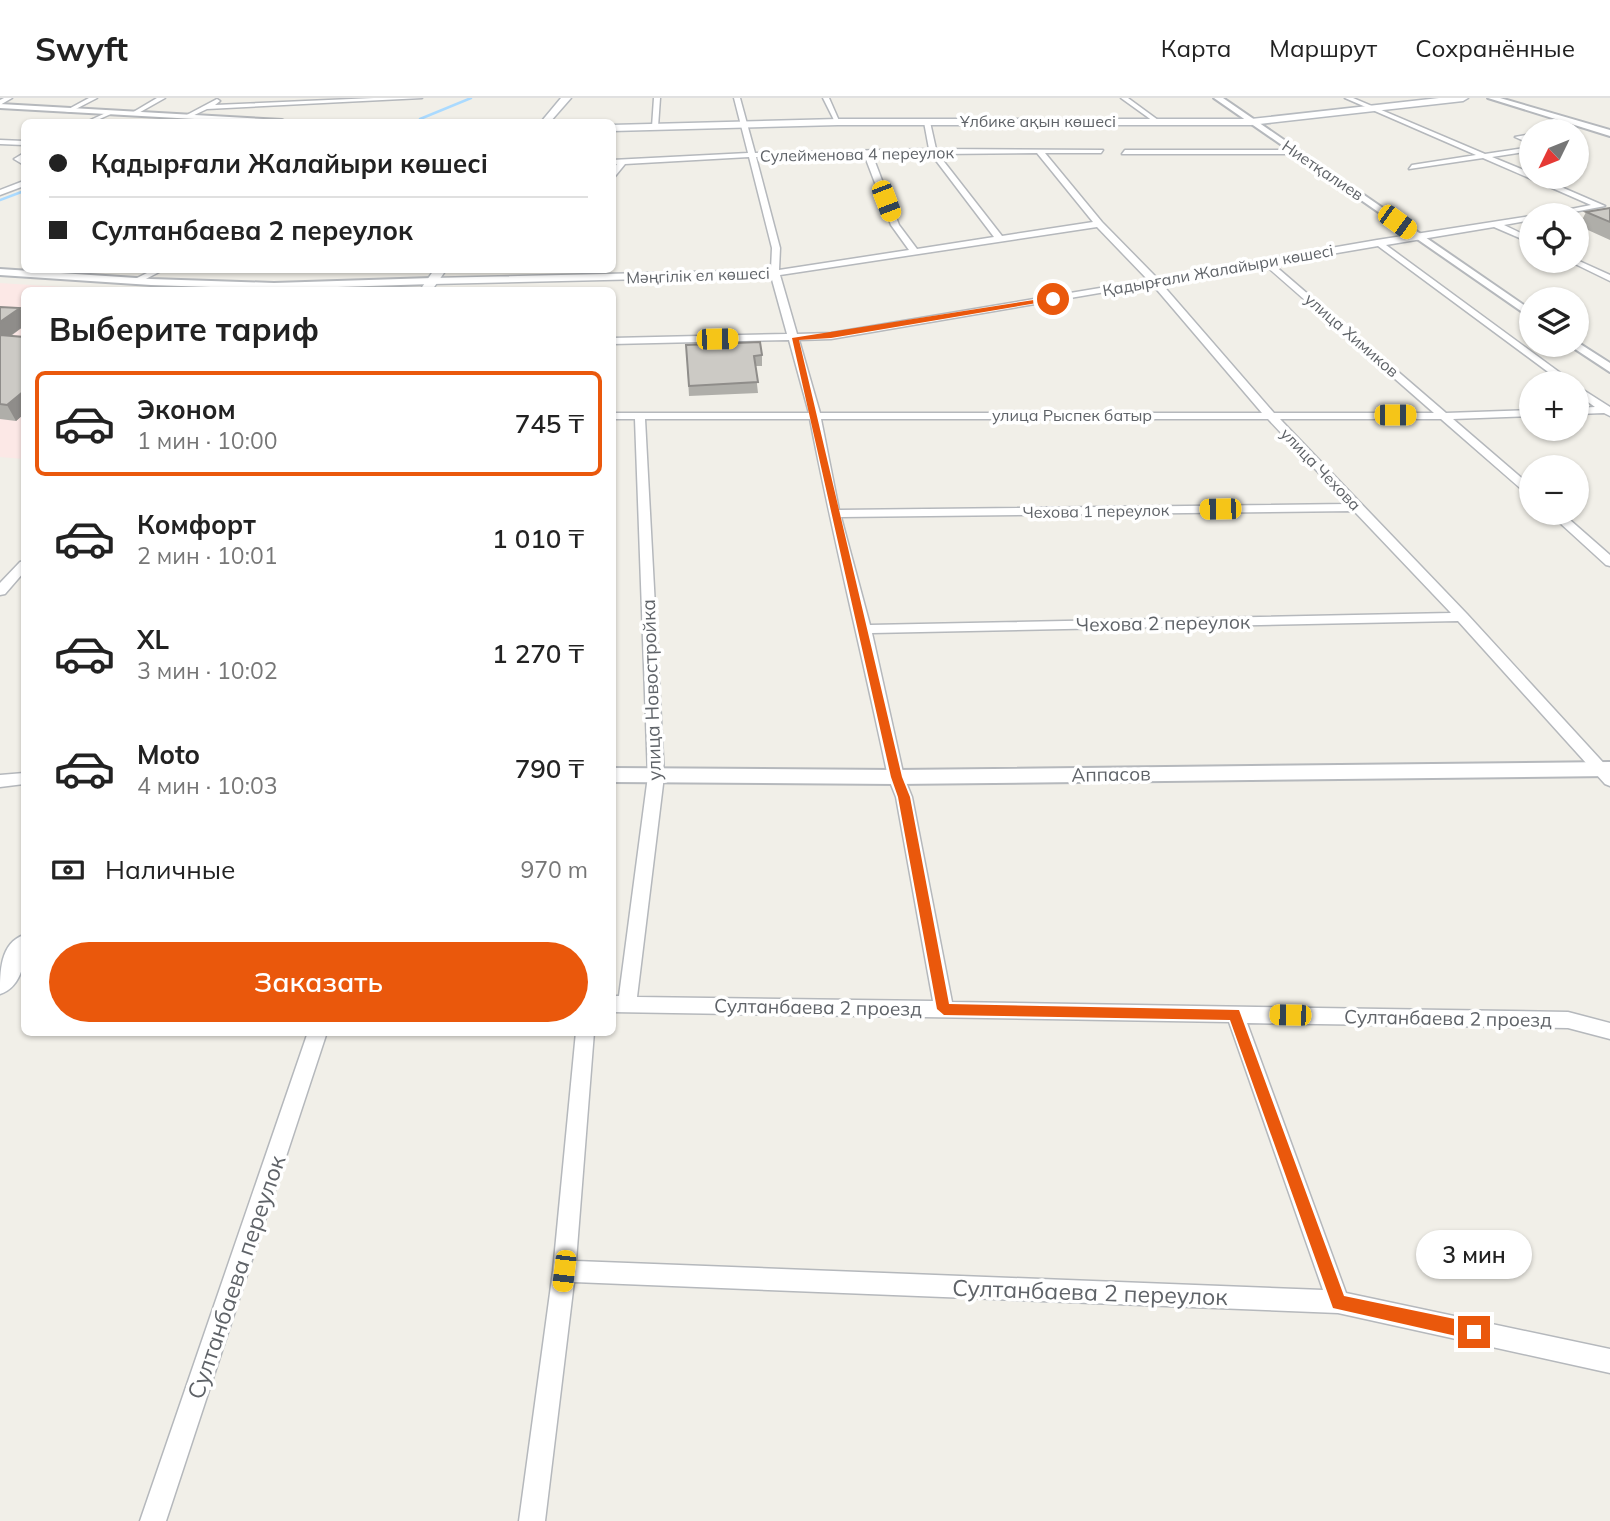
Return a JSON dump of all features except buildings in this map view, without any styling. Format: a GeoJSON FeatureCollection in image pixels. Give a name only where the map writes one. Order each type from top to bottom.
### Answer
{"type":"FeatureCollection","features":[{"type":"Feature","properties":{"kind":"main road"},"geometry":{"type":"LineString","coordinates":[[548,119],[566,98]]}},
{"type":"Feature","properties":{"kind":"main road","name":"Ұлбике ақын көшесі"},"geometry":{"type":"LineString","coordinates":[[616,128],[838,122],[1251,122],[1463,98]]}},
{"type":"Feature","properties":{"kind":"main road"},"geometry":{"type":"LineString","coordinates":[[0,983],[21,951]]}},
{"type":"Feature","properties":{"kind":"street"},"geometry":{"type":"LineString","coordinates":[[0,104],[9,98]]}},
{"type":"Feature","properties":{"kind":"street"},"geometry":{"type":"LineString","coordinates":[[68,111],[94,98]]}},
{"type":"Feature","properties":{"kind":"street"},"geometry":{"type":"LineString","coordinates":[[133,114],[162,98]]}},
{"type":"Feature","properties":{"kind":"street"},"geometry":{"type":"LineString","coordinates":[[186,117],[222,98]]}},
{"type":"Feature","properties":{"kind":"street"},"geometry":{"type":"LineString","coordinates":[[312,103],[318,98]]}},
{"type":"Feature","properties":{"kind":"street"},"geometry":{"type":"LineString","coordinates":[[208,107],[419,98]]}},
{"type":"Feature","properties":{"kind":"street"},"geometry":{"type":"LineString","coordinates":[[655,127],[657,98]]}},
{"type":"Feature","properties":{"kind":"street"},"geometry":{"type":"LineString","coordinates":[[737,98],[754,155],[755,170],[776,248],[775,273],[815,415],[834,514],[904,797],[944,1009]]}},
{"type":"Feature","properties":{"kind":"street"},"geometry":{"type":"LineString","coordinates":[[826,98],[838,122]]}},
{"type":"Feature","properties":{"kind":"street"},"geometry":{"type":"LineString","coordinates":[[1124,98],[1155,120]]}},
{"type":"Feature","properties":{"kind":"street","name":"Ниетқалиев"},"geometry":{"type":"LineString","coordinates":[[1218,98],[1519,307]]}},
{"type":"Feature","properties":{"kind":"street"},"geometry":{"type":"LineString","coordinates":[[1348,98],[1519,171]]}},
{"type":"Feature","properties":{"kind":"street"},"geometry":{"type":"LineString","coordinates":[[1492,98],[1610,133]]}},
{"type":"Feature","properties":{"kind":"street"},"geometry":{"type":"LineString","coordinates":[[0,104],[68,111],[224,119]]}},
{"type":"Feature","properties":{"kind":"street"},"geometry":{"type":"LineString","coordinates":[[96,119],[110,113]]}},
{"type":"Feature","properties":{"kind":"street"},"geometry":{"type":"LineString","coordinates":[[927,122],[933,152],[1000,239]]}},
{"type":"Feature","properties":{"kind":"street"},"geometry":{"type":"LineString","coordinates":[[0,142],[21,143]]}},
{"type":"Feature","properties":{"kind":"street","name":"Сулейменова 4 переулок"},"geometry":{"type":"LineString","coordinates":[[616,162],[810,152],[868,154],[1101,151]]}},
{"type":"Feature","properties":{"kind":"street"},"geometry":{"type":"LineString","coordinates":[[1412,167],[1519,151]]}},
{"type":"Feature","properties":{"kind":"street","name":"улица Чехова"},"geometry":{"type":"LineString","coordinates":[[1040,152],[1099,224],[1156,282],[1269,414],[1606,772]]}},
{"type":"Feature","properties":{"kind":"street"},"geometry":{"type":"LineString","coordinates":[[1125,152],[1297,152]]}},
{"type":"Feature","properties":{"kind":"street"},"geometry":{"type":"LineString","coordinates":[[868,154],[895,225],[915,252]]}},
{"type":"Feature","properties":{"kind":"street"},"geometry":{"type":"LineString","coordinates":[[616,172],[622,162]]}},
{"type":"Feature","properties":{"kind":"street"},"geometry":{"type":"LineString","coordinates":[[0,193],[21,185]]}},
{"type":"Feature","properties":{"kind":"street"},"geometry":{"type":"LineString","coordinates":[[1561,189],[1600,206]]}},
{"type":"Feature","properties":{"kind":"street"},"geometry":{"type":"LineString","coordinates":[[1589,208],[1610,204]]}},
{"type":"Feature","properties":{"kind":"street","name":"Қадырғали Жалайыри көшесі"},"geometry":{"type":"LineString","coordinates":[[616,341],[831,336],[1519,220]]}},
{"type":"Feature","properties":{"kind":"street","name":"Мәңгілік ел көшесі"},"geometry":{"type":"LineString","coordinates":[[351,287],[775,273],[1099,224]]}},
{"type":"Feature","properties":{"kind":"street"},"geometry":{"type":"LineString","coordinates":[[1495,224],[1519,235]]}},
{"type":"Feature","properties":{"kind":"street"},"geometry":{"type":"LineString","coordinates":[[1377,242],[1553,371]]}},
{"type":"Feature","properties":{"kind":"street","name":"улица Химиков"},"geometry":{"type":"LineString","coordinates":[[1266,262],[1519,481]]}},
{"type":"Feature","properties":{"kind":"street"},"geometry":{"type":"LineString","coordinates":[[1589,268],[1610,278]]}},
{"type":"Feature","properties":{"kind":"street","name":"Мәңгілік ел көшесі"},"geometry":{"type":"LineString","coordinates":[[0,272],[253,287]]}},
{"type":"Feature","properties":{"kind":"street"},"geometry":{"type":"LineString","coordinates":[[135,281],[152,273]]}},
{"type":"Feature","properties":{"kind":"street"},"geometry":{"type":"LineString","coordinates":[[1589,354],[1610,368]]}},
{"type":"Feature","properties":{"kind":"street"},"geometry":{"type":"LineString","coordinates":[[1589,398],[1608,411]]}},
{"type":"Feature","properties":{"kind":"street"},"geometry":{"type":"LineString","coordinates":[[1589,411],[1608,411]]}},
{"type":"Feature","properties":{"kind":"street","name":"улица Рыспек батыр"},"geometry":{"type":"LineString","coordinates":[[616,416],[1519,413]]}},
{"type":"Feature","properties":{"kind":"street","name":"улица Новостройка"},"geometry":{"type":"LineString","coordinates":[[620,1004],[656,776],[640,416]]}},
{"type":"Feature","properties":{"kind":"street","name":"Чехова 1 переулок"},"geometry":{"type":"LineString","coordinates":[[834,514],[1357,508]]}},
{"type":"Feature","properties":{"kind":"street"},"geometry":{"type":"LineString","coordinates":[[1568,525],[1610,562]]}},
{"type":"Feature","properties":{"kind":"street"},"geometry":{"type":"LineString","coordinates":[[0,591],[21,568]]}},
{"type":"Feature","properties":{"kind":"street","name":"Чехова 2 переулок"},"geometry":{"type":"LineString","coordinates":[[864,629],[1462,617]]}},
{"type":"Feature","properties":{"kind":"street","name":"Аппасов"},"geometry":{"type":"LineString","coordinates":[[616,775],[897,777],[1606,772]]}},
{"type":"Feature","properties":{"kind":"street"},"geometry":{"type":"LineString","coordinates":[[0,781],[21,779]]}},
{"type":"Feature","properties":{"kind":"street","name":"Султанбаева 2 проезд"},"geometry":{"type":"LineString","coordinates":[[620,1004],[1568,1020],[1610,1031]]}},
{"type":"Feature","properties":{"kind":"street"},"geometry":{"type":"LineString","coordinates":[[1235,1014],[1338,1303]]}},
{"type":"Feature","properties":{"kind":"street","name":"Султанбаева переулок"},"geometry":{"type":"LineString","coordinates":[[153,1521],[317,1036]]}},
{"type":"Feature","properties":{"kind":"street"},"geometry":{"type":"LineString","coordinates":[[532,1521],[564,1271],[585,1036]]}},
{"type":"Feature","properties":{"kind":"street","name":"Султанбаева 2 переулок"},"geometry":{"type":"LineString","coordinates":[[564,1271],[1338,1303],[1610,1361]]}},
{"type":"Feature","properties":{"kind":"shaded area"},"geometry":{"type":"Polygon","coordinates":[[[0,283],[62,287],[21,287],[21,459],[0,457],[0,283]]]}},
{"type":"Feature","properties":{"kind":"waterway"},"geometry":{"type":"LineString","coordinates":[[420,119],[471,98]]}},
{"type":"Feature","properties":{"kind":"waterway"},"geometry":{"type":"LineString","coordinates":[[0,200],[21,192]]}},
{"type":"Feature","properties":{"kind":"route"},"geometry":{"type":"LineString","coordinates":[[1053,299],[831,336],[795,338],[815,415],[834,514],[904,797],[944,1009],[1235,1014],[1338,1303],[1474,1332]]}}]}
